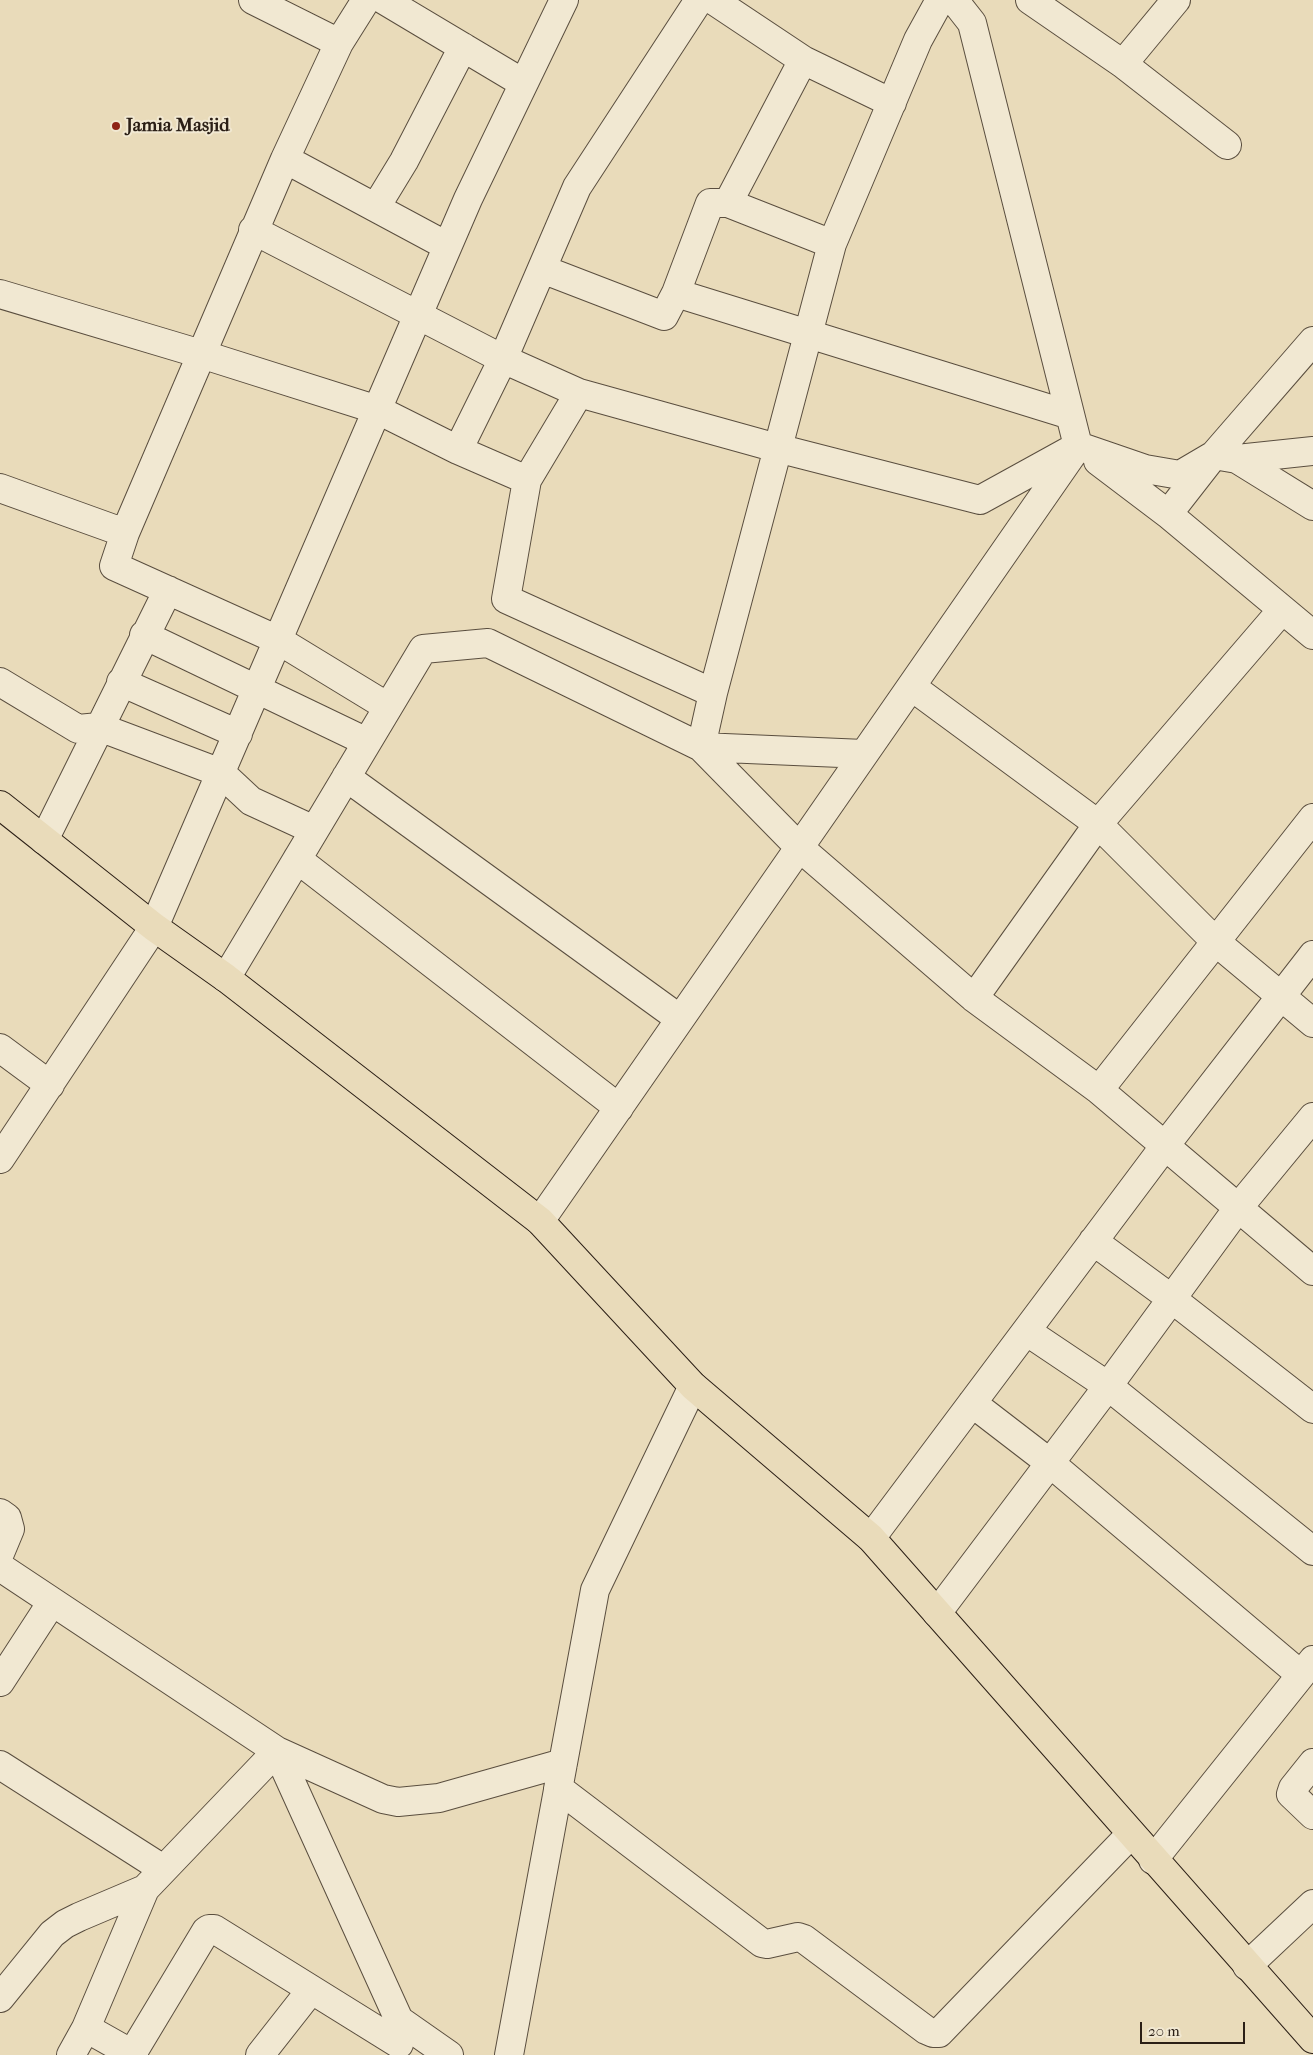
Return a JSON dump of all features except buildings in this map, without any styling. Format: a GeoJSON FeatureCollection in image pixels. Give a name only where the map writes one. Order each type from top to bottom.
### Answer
{"type":"FeatureCollection","features":[{"type":"Feature","properties":{"kind":"main road"},"geometry":{"type":"LineString","coordinates":[[0,805],[154,927],[226,978],[540,1221],[693,1386],[871,1538],[1313,2040]]}},
{"type":"Feature","properties":{"kind":"street"},"geometry":{"type":"LineString","coordinates":[[253,0],[339,43]]}},
{"type":"Feature","properties":{"kind":"street"},"geometry":{"type":"LineString","coordinates":[[366,0],[339,43],[253,230],[125,532],[114,566],[278,640],[388,707]]}},
{"type":"Feature","properties":{"kind":"street"},"geometry":{"type":"LineString","coordinates":[[384,0],[523,83]]}},
{"type":"Feature","properties":{"kind":"street"},"geometry":{"type":"LineString","coordinates":[[0,1158],[154,927],[447,246],[564,0]]}},
{"type":"Feature","properties":{"kind":"street"},"geometry":{"type":"LineString","coordinates":[[458,450],[503,359],[577,188],[699,0]]}},
{"type":"Feature","properties":{"kind":"street"},"geometry":{"type":"LineString","coordinates":[[713,0],[803,60],[892,103]]}},
{"type":"Feature","properties":{"kind":"street"},"geometry":{"type":"LineString","coordinates":[[701,747],[713,693],[832,244],[918,40],[940,0]]}},
{"type":"Feature","properties":{"kind":"street"},"geometry":{"type":"LineString","coordinates":[[954,0],[972,23],[1078,446],[1168,514],[1313,635]]}},
{"type":"Feature","properties":{"kind":"street"},"geometry":{"type":"LineString","coordinates":[[1030,0],[1123,64],[1227,145]]}},
{"type":"Feature","properties":{"kind":"street"},"geometry":{"type":"LineString","coordinates":[[1123,64],[1176,0]]}},
{"type":"Feature","properties":{"kind":"street"},"geometry":{"type":"LineString","coordinates":[[376,208],[404,161],[463,47]]}},
{"type":"Feature","properties":{"kind":"street"},"geometry":{"type":"LineString","coordinates":[[728,203],[803,60]]}},
{"type":"Feature","properties":{"kind":"street"},"geometry":{"type":"LineString","coordinates":[[285,159],[447,246]]}},
{"type":"Feature","properties":{"kind":"street"},"geometry":{"type":"LineString","coordinates":[[542,269],[664,316],[676,293],[710,203],[728,203],[832,244]]}},
{"type":"Feature","properties":{"kind":"street"},"geometry":{"type":"LineString","coordinates":[[253,230],[503,359],[579,393],[777,448],[980,500],[1078,446],[1145,469],[1180,476],[1225,457],[1313,451]]}},
{"type":"Feature","properties":{"kind":"street"},"geometry":{"type":"LineString","coordinates":[[676,293],[809,332],[1070,415]]}},
{"type":"Feature","properties":{"kind":"street"},"geometry":{"type":"LineString","coordinates":[[0,294],[201,354],[378,410],[458,450],[527,480]]}},
{"type":"Feature","properties":{"kind":"street"},"geometry":{"type":"LineString","coordinates":[[1168,514],[1225,457],[1313,341]]}},
{"type":"Feature","properties":{"kind":"street"},"geometry":{"type":"LineString","coordinates":[[579,393],[527,480],[506,599],[713,693]]}},
{"type":"Feature","properties":{"kind":"street"},"geometry":{"type":"LineString","coordinates":[[540,1221],[1078,446]]}},
{"type":"Feature","properties":{"kind":"street"},"geometry":{"type":"LineString","coordinates":[[1225,457],[1313,506]]}},
{"type":"Feature","properties":{"kind":"street"},"geometry":{"type":"LineString","coordinates":[[0,488],[125,532]]}},
{"type":"Feature","properties":{"kind":"street"},"geometry":{"type":"LineString","coordinates":[[44,840],[144,635],[168,590]]}},
{"type":"Feature","properties":{"kind":"street"},"geometry":{"type":"LineString","coordinates":[[974,998],[1098,824],[1282,610]]}},
{"type":"Feature","properties":{"kind":"street"},"geometry":{"type":"LineString","coordinates":[[144,635],[366,742]]}},
{"type":"Feature","properties":{"kind":"street"},"geometry":{"type":"LineString","coordinates":[[226,978],[423,649],[488,643],[701,747],[800,848],[974,998],[1099,1090],[1164,1147],[1311,1266]]}},
{"type":"Feature","properties":{"kind":"street"},"geometry":{"type":"LineString","coordinates":[[0,682],[78,729],[99,727],[221,773],[251,801],[314,830]]}},
{"type":"Feature","properties":{"kind":"street"},"geometry":{"type":"LineString","coordinates":[[121,682],[238,734]]}},
{"type":"Feature","properties":{"kind":"street"},"geometry":{"type":"LineString","coordinates":[[912,687],[1098,824],[1216,942],[1313,1023]]}},
{"type":"Feature","properties":{"kind":"street"},"geometry":{"type":"LineString","coordinates":[[701,747],[864,754]]}},
{"type":"Feature","properties":{"kind":"street"},"geometry":{"type":"LineString","coordinates":[[346,776],[680,1019]]}},
{"type":"Feature","properties":{"kind":"street"},"geometry":{"type":"LineString","coordinates":[[1099,1090],[1313,818]]}},
{"type":"Feature","properties":{"kind":"street"},"geometry":{"type":"LineString","coordinates":[[297,859],[619,1108]]}},
{"type":"Feature","properties":{"kind":"street"},"geometry":{"type":"LineString","coordinates":[[871,1538],[1164,1147],[1313,955]]}},
{"type":"Feature","properties":{"kind":"street"},"geometry":{"type":"LineString","coordinates":[[0,1048],[50,1084]]}},
{"type":"Feature","properties":{"kind":"street"},"geometry":{"type":"LineString","coordinates":[[937,1612],[1108,1386],[1238,1208],[1313,1117]]}},
{"type":"Feature","properties":{"kind":"street"},"geometry":{"type":"LineString","coordinates":[[1093,1241],[1172,1298],[1313,1409]]}},
{"type":"Feature","properties":{"kind":"street"},"geometry":{"type":"LineString","coordinates":[[1026,1331],[1108,1386],[1313,1551]]}},
{"type":"Feature","properties":{"kind":"street"},"geometry":{"type":"LineString","coordinates":[[508,2055],[595,1590],[693,1386]]}},
{"type":"Feature","properties":{"kind":"street"},"geometry":{"type":"LineString","coordinates":[[972,1403],[1307,1668],[1153,1860]]}},
{"type":"Feature","properties":{"kind":"street"},"geometry":{"type":"LineString","coordinates":[[0,1513],[7,1518],[10,1529],[0,1553]]}},
{"type":"Feature","properties":{"kind":"street"},"geometry":{"type":"LineString","coordinates":[[0,1567],[276,1751],[383,1799],[398,1802],[439,1798],[561,1776],[762,1943],[767,1944],[798,1937],[804,1939],[926,2030],[933,2033],[939,2032],[1131,1834]]}},
{"type":"Feature","properties":{"kind":"street"},"geometry":{"type":"LineString","coordinates":[[0,1682],[52,1602]]}},
{"type":"Feature","properties":{"kind":"street"},"geometry":{"type":"LineString","coordinates":[[71,2055],[86,2028],[145,1889],[276,1751]]}},
{"type":"Feature","properties":{"kind":"street"},"geometry":{"type":"LineString","coordinates":[[276,1751],[402,2024],[400,2043]]}},
{"type":"Feature","properties":{"kind":"street"},"geometry":{"type":"LineString","coordinates":[[1313,1763],[1293,1788],[1291,1794],[1313,1815]]}},
{"type":"Feature","properties":{"kind":"street"},"geometry":{"type":"LineString","coordinates":[[0,1765],[163,1869]]}},
{"type":"Feature","properties":{"kind":"street"},"geometry":{"type":"LineString","coordinates":[[0,1998],[52,1934],[65,1924],[79,1916],[145,1889]]}},
{"type":"Feature","properties":{"kind":"street"},"geometry":{"type":"LineString","coordinates":[[1247,1966],[1313,1904]]}},
{"type":"Feature","properties":{"kind":"street"},"geometry":{"type":"LineString","coordinates":[[86,2028],[133,2054],[206,1931],[214,1929],[400,2043],[449,2055]]}},
{"type":"Feature","properties":{"kind":"street"},"geometry":{"type":"LineString","coordinates":[[260,2055],[311,1990]]}},
{"type":"Feature","properties":{"kind":"place","name":"Jamia Masjid"},"geometry":{"type":"Point","coordinates":[116,126]}}]}
